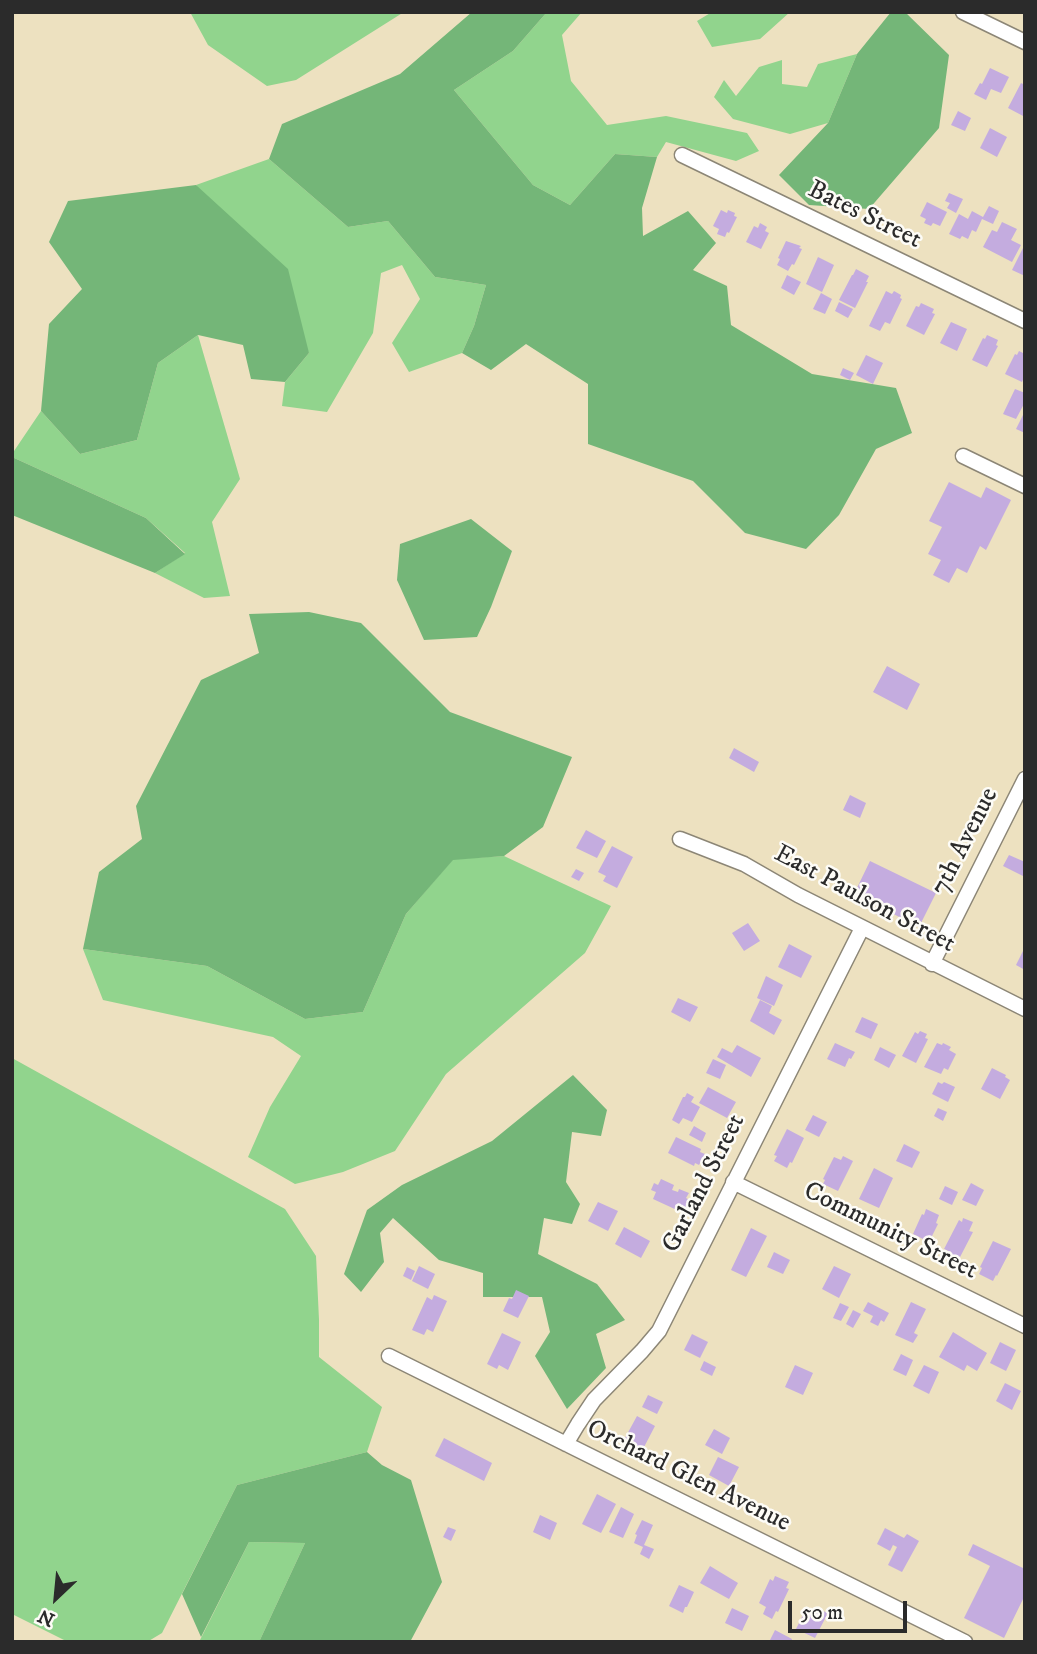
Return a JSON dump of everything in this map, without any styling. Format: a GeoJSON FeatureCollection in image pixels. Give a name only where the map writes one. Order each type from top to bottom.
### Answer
{"type":"FeatureCollection","features":[{"type":"Feature","properties":{"kind":"street"},"geometry":{"type":"LineString","coordinates":[[963,12],[1025,42]]}},
{"type":"Feature","properties":{"kind":"street","name":"Bates Street"},"geometry":{"type":"LineString","coordinates":[[682,155],[1025,321]]}},
{"type":"Feature","properties":{"kind":"street"},"geometry":{"type":"LineString","coordinates":[[964,456],[1025,486]]}},
{"type":"Feature","properties":{"kind":"street","name":"7th Avenue"},"geometry":{"type":"LineString","coordinates":[[932,964],[1023,787]]}},
{"type":"Feature","properties":{"kind":"street","name":"East Paulson Street"},"geometry":{"type":"LineString","coordinates":[[680,839],[744,864],[798,895],[1025,1009]]}},
{"type":"Feature","properties":{"kind":"street","name":"Garland Street"},"geometry":{"type":"LineString","coordinates":[[566,1444],[594,1400],[659,1331],[862,928]]}},
{"type":"Feature","properties":{"kind":"street","name":"Community Street"},"geometry":{"type":"LineString","coordinates":[[733,1182],[1025,1326]]}},
{"type":"Feature","properties":{"kind":"street","name":"Orchard Glen Avenue"},"geometry":{"type":"LineString","coordinates":[[389,1356],[965,1642]]}},
{"type":"Feature","properties":{"kind":"green space"},"geometry":{"type":"Polygon","coordinates":[[[190,12],[404,12],[296,80],[267,86],[208,45],[190,12]]]}},
{"type":"Feature","properties":{"kind":"green space"},"geometry":{"type":"Polygon","coordinates":[[[472,12],[547,12],[513,51],[454,90],[533,185],[570,205],[615,154],[657,157],[642,208],[643,236],[688,211],[716,243],[693,270],[727,286],[731,325],[812,374],[896,388],[912,433],[876,449],[839,515],[806,549],[745,533],[693,481],[588,444],[588,384],[526,344],[491,370],[462,353],[474,326],[486,285],[435,277],[388,221],[348,227],[269,159],[282,124],[400,74],[472,12]]]}},
{"type":"Feature","properties":{"kind":"green space"},"geometry":{"type":"Polygon","coordinates":[[[547,12],[582,12],[562,35],[571,81],[607,125],[666,116],[747,133],[759,151],[736,161],[666,142],[657,157],[615,154],[570,205],[533,185],[454,90],[513,51],[547,12]]]}},
{"type":"Feature","properties":{"kind":"green space"},"geometry":{"type":"Polygon","coordinates":[[[712,12],[790,12],[760,39],[712,47],[697,21],[712,12]]]}},
{"type":"Feature","properties":{"kind":"green space"},"geometry":{"type":"Polygon","coordinates":[[[891,12],[905,12],[949,55],[939,128],[869,209],[809,205],[779,175],[828,123],[857,54],[891,12]]]}},
{"type":"Feature","properties":{"kind":"green space"},"geometry":{"type":"Polygon","coordinates":[[[857,54],[828,123],[790,134],[733,119],[714,97],[724,80],[736,96],[759,67],[782,60],[782,84],[807,87],[818,64],[857,54]]]}},
{"type":"Feature","properties":{"kind":"green space"},"geometry":{"type":"Polygon","coordinates":[[[269,159],[348,227],[388,221],[435,277],[486,285],[474,326],[462,353],[409,372],[392,343],[420,299],[402,265],[381,273],[373,333],[327,412],[282,406],[285,382],[309,353],[196,185],[269,159]]]}},
{"type":"Feature","properties":{"kind":"green space"},"geometry":{"type":"Polygon","coordinates":[[[196,185],[288,269],[309,353],[285,382],[251,379],[243,345],[198,335],[158,363],[137,440],[80,454],[41,411],[49,324],[82,289],[49,242],[68,201],[196,185]]]}},
{"type":"Feature","properties":{"kind":"green space"},"geometry":{"type":"Polygon","coordinates":[[[198,335],[240,479],[212,522],[230,596],[204,598],[155,573],[185,553],[146,518],[12,457],[41,411],[80,454],[137,440],[158,363],[198,335]]]}},
{"type":"Feature","properties":{"kind":"green space"},"geometry":{"type":"Polygon","coordinates":[[[12,457],[146,518],[185,554],[155,573],[12,515],[12,457]]]}},
{"type":"Feature","properties":{"kind":"green space"},"geometry":{"type":"Polygon","coordinates":[[[471,519],[512,551],[491,607],[477,637],[424,640],[397,580],[400,544],[471,519]]]}},
{"type":"Feature","properties":{"kind":"green space"},"geometry":{"type":"Polygon","coordinates":[[[309,612],[361,623],[450,712],[572,757],[543,827],[504,856],[453,860],[406,914],[363,1012],[305,1019],[207,966],[83,949],[99,872],[142,839],[136,806],[201,680],[259,653],[249,614],[309,612]]]}},
{"type":"Feature","properties":{"kind":"green space"},"geometry":{"type":"Polygon","coordinates":[[[504,856],[611,906],[585,953],[446,1074],[395,1151],[343,1172],[295,1184],[248,1157],[270,1107],[301,1056],[273,1037],[103,1000],[83,949],[207,966],[305,1019],[363,1012],[406,914],[453,859],[504,856]]]}},
{"type":"Feature","properties":{"kind":"green space"},"geometry":{"type":"Polygon","coordinates":[[[12,1058],[285,1209],[316,1256],[319,1357],[382,1407],[367,1452],[237,1485],[162,1633],[147,1642],[68,1642],[12,1614],[12,1058]]]}},
{"type":"Feature","properties":{"kind":"green space"},"geometry":{"type":"Polygon","coordinates":[[[573,1075],[607,1110],[601,1136],[572,1132],[566,1182],[580,1204],[572,1224],[544,1218],[538,1254],[597,1284],[625,1320],[596,1334],[606,1368],[567,1409],[535,1356],[550,1332],[542,1297],[483,1297],[483,1273],[439,1260],[393,1218],[380,1233],[384,1262],[361,1292],[344,1274],[367,1210],[402,1185],[492,1141],[573,1075]]]}},
{"type":"Feature","properties":{"kind":"green space"},"geometry":{"type":"Polygon","coordinates":[[[367,1452],[382,1465],[411,1480],[442,1582],[410,1642],[259,1642],[305,1543],[249,1542],[201,1637],[182,1594],[237,1485],[367,1452]]]}},
{"type":"Feature","properties":{"kind":"green space"},"geometry":{"type":"Polygon","coordinates":[[[249,1542],[305,1543],[259,1642],[199,1642],[249,1542]]]}},
{"type":"Feature","properties":{"kind":"building"},"geometry":{"type":"Polygon","coordinates":[[[990,68],[1009,77],[1001,93],[991,89],[986,100],[974,94],[990,68]]]}},
{"type":"Feature","properties":{"kind":"building"},"geometry":{"type":"Polygon","coordinates":[[[1021,83],[1025,85],[1025,117],[1008,108],[1021,83]]]}},
{"type":"Feature","properties":{"kind":"building"},"geometry":{"type":"Polygon","coordinates":[[[958,111],[971,118],[965,131],[951,125],[958,111]]]}},
{"type":"Feature","properties":{"kind":"building"},"geometry":{"type":"Polygon","coordinates":[[[990,128],[1007,137],[997,157],[980,148],[990,128]]]}},
{"type":"Feature","properties":{"kind":"building"},"geometry":{"type":"Polygon","coordinates":[[[949,193],[963,199],[956,213],[947,208],[950,203],[945,201],[949,193]]]}},
{"type":"Feature","properties":{"kind":"building"},"geometry":{"type":"Polygon","coordinates":[[[927,202],[947,212],[940,226],[924,223],[926,219],[920,216],[927,202]]]}},
{"type":"Feature","properties":{"kind":"building"},"geometry":{"type":"Polygon","coordinates":[[[989,206],[999,211],[993,224],[982,219],[976,232],[972,230],[968,239],[949,234],[959,214],[968,219],[972,211],[983,217],[989,206]]]}},
{"type":"Feature","properties":{"kind":"building"},"geometry":{"type":"Polygon","coordinates":[[[721,210],[735,213],[734,216],[737,217],[725,237],[717,234],[719,229],[713,226],[721,210]]]}},
{"type":"Feature","properties":{"kind":"building"},"geometry":{"type":"Polygon","coordinates":[[[1002,222],[1017,229],[1011,240],[1021,245],[1012,262],[983,247],[992,230],[997,232],[1002,222]]]}},
{"type":"Feature","properties":{"kind":"building"},"geometry":{"type":"Polygon","coordinates":[[[760,223],[767,227],[765,231],[769,233],[761,249],[746,242],[754,226],[758,228],[760,223]]]}},
{"type":"Feature","properties":{"kind":"building"},"geometry":{"type":"Polygon","coordinates":[[[786,241],[801,246],[799,248],[802,249],[788,271],[777,265],[786,241]]]}},
{"type":"Feature","properties":{"kind":"building"},"geometry":{"type":"Polygon","coordinates":[[[1025,244],[1025,276],[1012,270],[1025,244]]]}},
{"type":"Feature","properties":{"kind":"building"},"geometry":{"type":"Polygon","coordinates":[[[818,257],[834,265],[822,292],[806,284],[818,257]]]}},
{"type":"Feature","properties":{"kind":"building"},"geometry":{"type":"Polygon","coordinates":[[[856,269],[869,276],[855,308],[839,300],[856,269]]]}},
{"type":"Feature","properties":{"kind":"building"},"geometry":{"type":"Polygon","coordinates":[[[787,275],[801,282],[794,295],[781,288],[787,275]]]}},
{"type":"Feature","properties":{"kind":"building"},"geometry":{"type":"Polygon","coordinates":[[[886,291],[892,294],[894,291],[901,295],[902,299],[890,324],[885,322],[880,331],[869,326],[886,291]]]}},
{"type":"Feature","properties":{"kind":"building"},"geometry":{"type":"Polygon","coordinates":[[[821,293],[832,299],[825,314],[813,309],[821,293]]]}},
{"type":"Feature","properties":{"kind":"building"},"geometry":{"type":"Polygon","coordinates":[[[839,302],[853,309],[848,318],[835,311],[839,302]]]}},
{"type":"Feature","properties":{"kind":"building"},"geometry":{"type":"Polygon","coordinates":[[[921,303],[934,309],[932,313],[935,314],[924,335],[906,326],[916,306],[919,307],[921,303]]]}},
{"type":"Feature","properties":{"kind":"building"},"geometry":{"type":"Polygon","coordinates":[[[951,322],[967,329],[957,351],[940,343],[951,322]]]}},
{"type":"Feature","properties":{"kind":"building"},"geometry":{"type":"Polygon","coordinates":[[[987,335],[998,340],[998,346],[987,367],[972,360],[987,335]]]}},
{"type":"Feature","properties":{"kind":"building"},"geometry":{"type":"Polygon","coordinates":[[[1019,351],[1025,354],[1025,375],[1022,382],[1005,374],[1019,351]]]}},
{"type":"Feature","properties":{"kind":"building"},"geometry":{"type":"Polygon","coordinates":[[[866,355],[883,363],[873,384],[856,375],[866,355]]]}},
{"type":"Feature","properties":{"kind":"building"},"geometry":{"type":"Polygon","coordinates":[[[843,368],[854,373],[850,380],[840,375],[843,368]]]}},
{"type":"Feature","properties":{"kind":"building"},"geometry":{"type":"Polygon","coordinates":[[[1015,389],[1025,393],[1025,402],[1016,419],[1003,414],[1015,389]]]}},
{"type":"Feature","properties":{"kind":"building"},"geometry":{"type":"Polygon","coordinates":[[[1025,411],[1025,433],[1016,429],[1025,411]]]}},
{"type":"Feature","properties":{"kind":"building"},"geometry":{"type":"Polygon","coordinates":[[[949,482],[981,498],[986,487],[1011,500],[986,550],[980,546],[967,573],[957,568],[949,583],[933,575],[941,560],[928,554],[942,527],[929,521],[949,482]]]}},
{"type":"Feature","properties":{"kind":"building"},"geometry":{"type":"Polygon","coordinates":[[[887,666],[920,684],[907,710],[873,692],[887,666]]]}},
{"type":"Feature","properties":{"kind":"building"},"geometry":{"type":"Polygon","coordinates":[[[734,748],[759,762],[754,772],[729,758],[734,748]]]}},
{"type":"Feature","properties":{"kind":"building"},"geometry":{"type":"Polygon","coordinates":[[[850,795],[866,803],[860,818],[843,810],[850,795]]]}},
{"type":"Feature","properties":{"kind":"building"},"geometry":{"type":"Polygon","coordinates":[[[586,830],[606,841],[597,858],[576,848],[586,830]]]}},
{"type":"Feature","properties":{"kind":"building"},"geometry":{"type":"Polygon","coordinates":[[[612,846],[633,857],[617,888],[603,881],[606,876],[598,872],[612,846]]]}},
{"type":"Feature","properties":{"kind":"building"},"geometry":{"type":"Polygon","coordinates":[[[1009,855],[1025,862],[1025,877],[1003,866],[1009,855]]]}},
{"type":"Feature","properties":{"kind":"building"},"geometry":{"type":"Polygon","coordinates":[[[870,861],[936,893],[919,927],[854,894],[870,861]]]}},
{"type":"Feature","properties":{"kind":"building"},"geometry":{"type":"Polygon","coordinates":[[[576,869],[584,873],[579,881],[571,877],[576,869]]]}},
{"type":"Feature","properties":{"kind":"building"},"geometry":{"type":"Polygon","coordinates":[[[748,923],[760,941],[744,951],[732,933],[748,923]]]}},
{"type":"Feature","properties":{"kind":"building"},"geometry":{"type":"Polygon","coordinates":[[[789,944],[812,956],[801,978],[778,967],[789,944]]]}},
{"type":"Feature","properties":{"kind":"building"},"geometry":{"type":"Polygon","coordinates":[[[1025,947],[1025,970],[1016,965],[1025,947]]]}},
{"type":"Feature","properties":{"kind":"building"},"geometry":{"type":"Polygon","coordinates":[[[766,976],[783,985],[774,1006],[757,998],[766,976]]]}},
{"type":"Feature","properties":{"kind":"building"},"geometry":{"type":"Polygon","coordinates":[[[678,998],[698,1007],[690,1022],[671,1012],[678,998]]]}},
{"type":"Feature","properties":{"kind":"building"},"geometry":{"type":"Polygon","coordinates":[[[760,1000],[772,1006],[769,1013],[782,1020],[774,1035],[750,1021],[760,1000]]]}},
{"type":"Feature","properties":{"kind":"building"},"geometry":{"type":"Polygon","coordinates":[[[862,1017],[878,1024],[871,1039],[855,1032],[862,1017]]]}},
{"type":"Feature","properties":{"kind":"building"},"geometry":{"type":"Polygon","coordinates":[[[920,1031],[927,1034],[925,1038],[928,1039],[916,1063],[902,1056],[915,1032],[918,1034],[920,1031]]]}},
{"type":"Feature","properties":{"kind":"building"},"geometry":{"type":"Polygon","coordinates":[[[835,1043],[855,1052],[845,1067],[827,1059],[835,1043]]]}},
{"type":"Feature","properties":{"kind":"building"},"geometry":{"type":"Polygon","coordinates":[[[937,1043],[951,1047],[949,1050],[956,1054],[948,1070],[944,1068],[941,1074],[924,1067],[937,1043]]]}},
{"type":"Feature","properties":{"kind":"building"},"geometry":{"type":"Polygon","coordinates":[[[737,1045],[761,1058],[751,1077],[717,1057],[722,1048],[732,1053],[737,1045]]]}},
{"type":"Feature","properties":{"kind":"building"},"geometry":{"type":"Polygon","coordinates":[[[880,1047],[896,1055],[889,1068],[874,1060],[880,1047]]]}},
{"type":"Feature","properties":{"kind":"building"},"geometry":{"type":"Polygon","coordinates":[[[713,1059],[726,1065],[720,1079],[706,1073],[713,1059]]]}},
{"type":"Feature","properties":{"kind":"building"},"geometry":{"type":"Polygon","coordinates":[[[992,1068],[1010,1080],[1000,1099],[981,1089],[992,1068]]]}},
{"type":"Feature","properties":{"kind":"building"},"geometry":{"type":"Polygon","coordinates":[[[938,1082],[955,1087],[948,1102],[932,1094],[938,1082]]]}},
{"type":"Feature","properties":{"kind":"building"},"geometry":{"type":"Polygon","coordinates":[[[708,1087],[736,1102],[727,1118],[699,1103],[708,1087]]]}},
{"type":"Feature","properties":{"kind":"building"},"geometry":{"type":"Polygon","coordinates":[[[687,1093],[694,1097],[691,1102],[700,1107],[692,1122],[683,1118],[679,1124],[672,1120],[687,1093]]]}},
{"type":"Feature","properties":{"kind":"building"},"geometry":{"type":"Polygon","coordinates":[[[938,1108],[947,1112],[943,1121],[934,1116],[938,1108]]]}},
{"type":"Feature","properties":{"kind":"building"},"geometry":{"type":"Polygon","coordinates":[[[813,1115],[827,1122],[819,1137],[805,1130],[813,1115]]]}},
{"type":"Feature","properties":{"kind":"building"},"geometry":{"type":"Polygon","coordinates":[[[694,1126],[706,1133],[702,1142],[689,1135],[694,1126]]]}},
{"type":"Feature","properties":{"kind":"building"},"geometry":{"type":"Polygon","coordinates":[[[787,1129],[804,1138],[787,1168],[774,1161],[777,1156],[774,1155],[787,1129]]]}},
{"type":"Feature","properties":{"kind":"building"},"geometry":{"type":"Polygon","coordinates":[[[676,1137],[701,1149],[700,1152],[705,1154],[699,1165],[695,1163],[694,1166],[668,1153],[676,1137]]]}},
{"type":"Feature","properties":{"kind":"building"},"geometry":{"type":"Polygon","coordinates":[[[904,1144],[920,1152],[912,1168],[896,1161],[904,1144]]]}},
{"type":"Feature","properties":{"kind":"building"},"geometry":{"type":"Polygon","coordinates":[[[843,1156],[853,1161],[838,1191],[823,1184],[823,1179],[834,1157],[841,1160],[843,1156]]]}},
{"type":"Feature","properties":{"kind":"building"},"geometry":{"type":"Polygon","coordinates":[[[874,1168],[893,1178],[879,1208],[859,1199],[874,1168]]]}},
{"type":"Feature","properties":{"kind":"building"},"geometry":{"type":"Polygon","coordinates":[[[661,1179],[674,1185],[672,1190],[678,1192],[679,1189],[689,1193],[686,1198],[691,1201],[685,1213],[653,1199],[656,1192],[651,1190],[654,1183],[658,1185],[661,1179]]]}},
{"type":"Feature","properties":{"kind":"building"},"geometry":{"type":"Polygon","coordinates":[[[971,1183],[984,1190],[976,1206],[962,1200],[971,1183]]]}},
{"type":"Feature","properties":{"kind":"building"},"geometry":{"type":"Polygon","coordinates":[[[945,1186],[958,1192],[952,1205],[939,1199],[945,1186]]]}},
{"type":"Feature","properties":{"kind":"building"},"geometry":{"type":"Polygon","coordinates":[[[598,1202],[618,1211],[608,1231],[588,1221],[598,1202]]]}},
{"type":"Feature","properties":{"kind":"building"},"geometry":{"type":"Polygon","coordinates":[[[926,1209],[939,1215],[938,1224],[929,1242],[913,1234],[926,1209]]]}},
{"type":"Feature","properties":{"kind":"building"},"geometry":{"type":"Polygon","coordinates":[[[963,1218],[973,1222],[969,1231],[973,1232],[958,1261],[948,1257],[951,1252],[944,1249],[959,1220],[962,1222],[963,1218]]]}},
{"type":"Feature","properties":{"kind":"building"},"geometry":{"type":"Polygon","coordinates":[[[624,1227],[650,1241],[641,1258],[615,1244],[624,1227]]]}},
{"type":"Feature","properties":{"kind":"building"},"geometry":{"type":"Polygon","coordinates":[[[751,1228],[767,1236],[746,1277],[731,1270],[751,1228]]]}},
{"type":"Feature","properties":{"kind":"building"},"geometry":{"type":"Polygon","coordinates":[[[993,1241],[1011,1249],[993,1281],[979,1274],[993,1241]]]}},
{"type":"Feature","properties":{"kind":"building"},"geometry":{"type":"Polygon","coordinates":[[[774,1252],[790,1260],[783,1274],[767,1267],[774,1252]]]}},
{"type":"Feature","properties":{"kind":"building"},"geometry":{"type":"Polygon","coordinates":[[[419,1266],[435,1274],[428,1289],[412,1281],[419,1266]]]}},
{"type":"Feature","properties":{"kind":"building"},"geometry":{"type":"Polygon","coordinates":[[[834,1266],[851,1274],[839,1298],[822,1289],[834,1266]]]}},
{"type":"Feature","properties":{"kind":"building"},"geometry":{"type":"Polygon","coordinates":[[[407,1267],[415,1271],[411,1280],[403,1276],[407,1267]]]}},
{"type":"Feature","properties":{"kind":"building"},"geometry":{"type":"Polygon","coordinates":[[[516,1290],[529,1296],[518,1318],[503,1311],[516,1290]]]}},
{"type":"Feature","properties":{"kind":"building"},"geometry":{"type":"Polygon","coordinates":[[[434,1295],[447,1301],[433,1332],[427,1329],[424,1335],[412,1330],[427,1297],[432,1300],[434,1295]]]}},
{"type":"Feature","properties":{"kind":"building"},"geometry":{"type":"Polygon","coordinates":[[[868,1302],[889,1313],[878,1326],[870,1322],[873,1316],[863,1311],[868,1302]]]}},
{"type":"Feature","properties":{"kind":"building"},"geometry":{"type":"Polygon","coordinates":[[[911,1302],[926,1309],[914,1333],[918,1335],[913,1343],[895,1335],[911,1302]]]}},
{"type":"Feature","properties":{"kind":"building"},"geometry":{"type":"Polygon","coordinates":[[[840,1303],[849,1307],[841,1321],[833,1318],[840,1303]]]}},
{"type":"Feature","properties":{"kind":"building"},"geometry":{"type":"Polygon","coordinates":[[[853,1310],[861,1314],[853,1328],[846,1324],[853,1310]]]}},
{"type":"Feature","properties":{"kind":"building"},"geometry":{"type":"Polygon","coordinates":[[[953,1332],[987,1353],[977,1371],[967,1365],[964,1371],[939,1357],[953,1332]]]}},
{"type":"Feature","properties":{"kind":"building"},"geometry":{"type":"Polygon","coordinates":[[[502,1333],[521,1342],[508,1370],[499,1365],[497,1369],[487,1364],[502,1333]]]}},
{"type":"Feature","properties":{"kind":"building"},"geometry":{"type":"Polygon","coordinates":[[[692,1334],[708,1342],[700,1358],[684,1350],[692,1334]]]}},
{"type":"Feature","properties":{"kind":"building"},"geometry":{"type":"Polygon","coordinates":[[[1000,1342],[1016,1350],[1006,1371],[990,1363],[1000,1342]]]}},
{"type":"Feature","properties":{"kind":"building"},"geometry":{"type":"Polygon","coordinates":[[[901,1354],[913,1360],[906,1376],[893,1370],[901,1354]]]}},
{"type":"Feature","properties":{"kind":"building"},"geometry":{"type":"Polygon","coordinates":[[[704,1361],[716,1367],[712,1376],[700,1370],[704,1361]]]}},
{"type":"Feature","properties":{"kind":"building"},"geometry":{"type":"Polygon","coordinates":[[[795,1365],[813,1373],[803,1395],[785,1387],[795,1365]]]}},
{"type":"Feature","properties":{"kind":"building"},"geometry":{"type":"Polygon","coordinates":[[[924,1365],[939,1372],[929,1394],[913,1386],[924,1365]]]}},
{"type":"Feature","properties":{"kind":"building"},"geometry":{"type":"Polygon","coordinates":[[[1005,1383],[1021,1391],[1012,1410],[996,1401],[1005,1383]]]}},
{"type":"Feature","properties":{"kind":"building"},"geometry":{"type":"Polygon","coordinates":[[[648,1395],[663,1402],[657,1414],[642,1407],[648,1395]]]}},
{"type":"Feature","properties":{"kind":"building"},"geometry":{"type":"Polygon","coordinates":[[[637,1416],[655,1426],[643,1449],[639,1447],[637,1451],[626,1445],[628,1440],[625,1438],[637,1416]]]}},
{"type":"Feature","properties":{"kind":"building"},"geometry":{"type":"Polygon","coordinates":[[[714,1429],[730,1438],[722,1454],[705,1445],[714,1429]]]}},
{"type":"Feature","properties":{"kind":"building"},"geometry":{"type":"Polygon","coordinates":[[[444,1438],[492,1463],[484,1481],[435,1456],[444,1438]]]}},
{"type":"Feature","properties":{"kind":"building"},"geometry":{"type":"Polygon","coordinates":[[[718,1457],[739,1467],[729,1486],[709,1475],[718,1457]]]}},
{"type":"Feature","properties":{"kind":"building"},"geometry":{"type":"Polygon","coordinates":[[[597,1494],[616,1504],[601,1533],[582,1524],[597,1494]]]}},
{"type":"Feature","properties":{"kind":"building"},"geometry":{"type":"Polygon","coordinates":[[[621,1507],[634,1514],[623,1538],[609,1532],[621,1507]]]}},
{"type":"Feature","properties":{"kind":"building"},"geometry":{"type":"Polygon","coordinates":[[[540,1515],[557,1523],[550,1540],[533,1532],[540,1515]]]}},
{"type":"Feature","properties":{"kind":"building"},"geometry":{"type":"Polygon","coordinates":[[[642,1520],[653,1525],[644,1545],[654,1549],[649,1559],[640,1554],[643,1547],[634,1543],[642,1520]]]}},
{"type":"Feature","properties":{"kind":"building"},"geometry":{"type":"Polygon","coordinates":[[[448,1527],[456,1530],[451,1541],[443,1537],[448,1527]]]}},
{"type":"Feature","properties":{"kind":"building"},"geometry":{"type":"Polygon","coordinates":[[[885,1528],[904,1538],[907,1534],[919,1541],[902,1572],[888,1565],[897,1547],[893,1545],[890,1551],[877,1544],[885,1528]]]}},
{"type":"Feature","properties":{"kind":"building"},"geometry":{"type":"Polygon","coordinates":[[[973,1544],[1025,1569],[1025,1595],[1004,1638],[964,1618],[990,1566],[968,1555],[973,1544]]]}},
{"type":"Feature","properties":{"kind":"building"},"geometry":{"type":"Polygon","coordinates":[[[710,1566],[738,1583],[729,1599],[700,1583],[710,1566]]]}},
{"type":"Feature","properties":{"kind":"building"},"geometry":{"type":"Polygon","coordinates":[[[775,1576],[789,1582],[786,1588],[789,1589],[772,1619],[763,1614],[766,1607],[759,1603],[770,1579],[773,1581],[775,1576]]]}},
{"type":"Feature","properties":{"kind":"building"},"geometry":{"type":"Polygon","coordinates":[[[679,1585],[694,1592],[683,1613],[669,1606],[679,1585]]]}},
{"type":"Feature","properties":{"kind":"building"},"geometry":{"type":"Polygon","coordinates":[[[807,1607],[816,1612],[818,1609],[828,1613],[815,1638],[796,1629],[807,1607]]]}},
{"type":"Feature","properties":{"kind":"building"},"geometry":{"type":"Polygon","coordinates":[[[732,1608],[749,1616],[742,1631],[725,1623],[732,1608]]]}},
{"type":"Feature","properties":{"kind":"building"},"geometry":{"type":"Polygon","coordinates":[[[775,1630],[792,1639],[791,1642],[769,1642],[775,1630]]]}}]}
